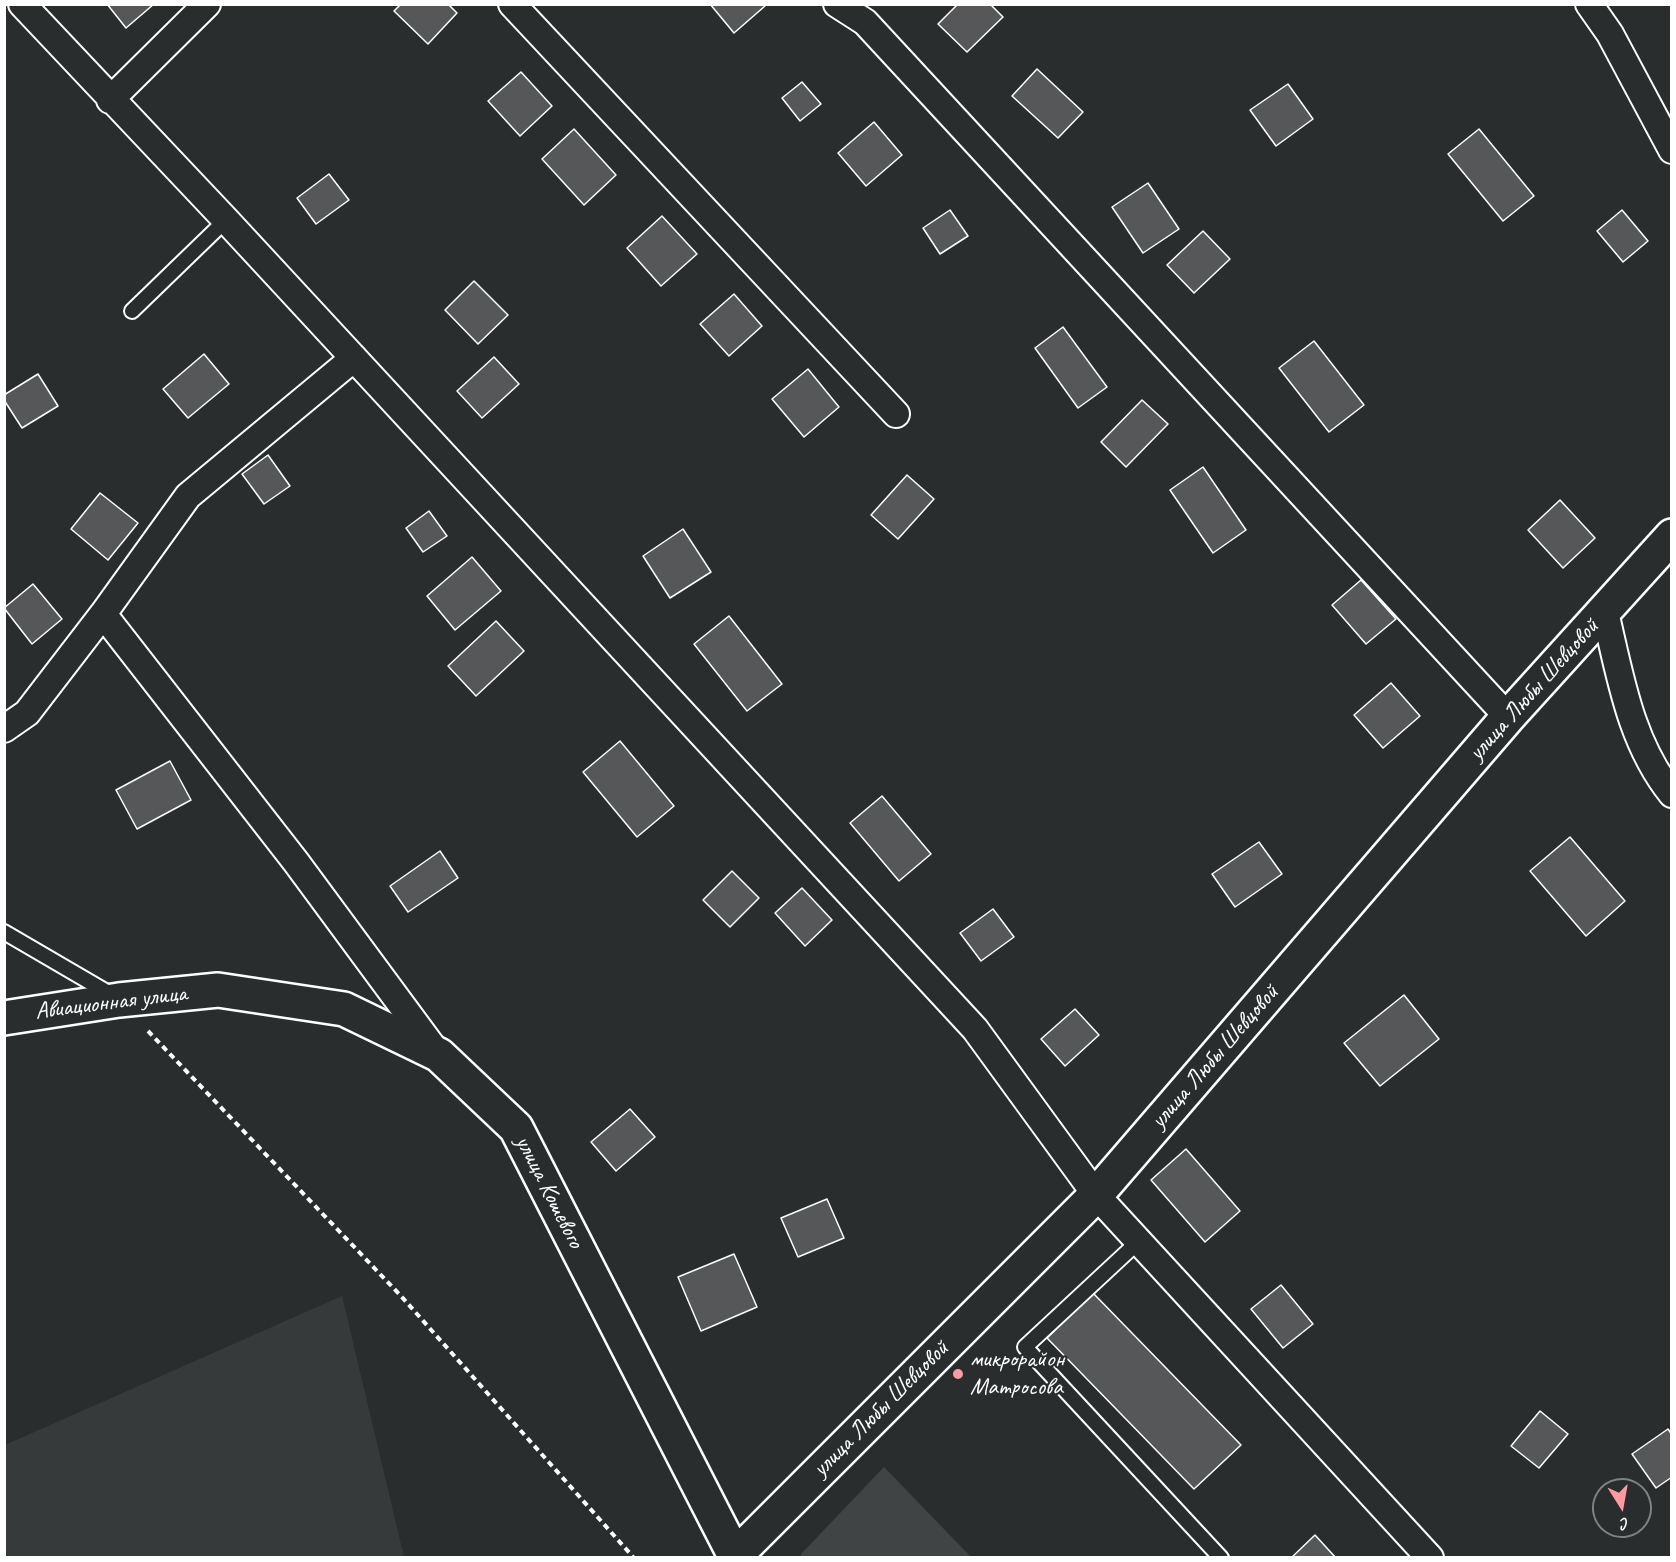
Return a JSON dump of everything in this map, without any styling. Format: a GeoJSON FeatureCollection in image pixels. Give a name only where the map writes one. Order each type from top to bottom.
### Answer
{"type":"FeatureCollection","features":[{"type":"Feature","properties":{"kind":"street"},"geometry":{"type":"LineString","coordinates":[[22,4],[110,100],[226,220],[975,1029],[1096,1194],[1430,1557]]}},
{"type":"Feature","properties":{"kind":"street"},"geometry":{"type":"LineString","coordinates":[[110,100],[207,4]]}},
{"type":"Feature","properties":{"kind":"street"},"geometry":{"type":"LineString","coordinates":[[512,4],[896,414]]}},
{"type":"Feature","properties":{"kind":"street"},"geometry":{"type":"LineString","coordinates":[[837,4],[865,22],[1508,717]]}},
{"type":"Feature","properties":{"kind":"street"},"geometry":{"type":"LineString","coordinates":[[1589,4],[1610,33],[1671,150]]}},
{"type":"Feature","properties":{"kind":"street"},"geometry":{"type":"LineString","coordinates":[[4,729],[27,713],[103,614],[188,496],[354,358]]}},
{"type":"Feature","properties":{"kind":"street","name":"улица Любы Шевцовой"},"geometry":{"type":"LineString","coordinates":[[736,1557],[1096,1194],[1508,717],[1605,612],[1671,536]]}},
{"type":"Feature","properties":{"kind":"street"},"geometry":{"type":"LineString","coordinates":[[1605,612],[1631,719],[1644,751],[1671,794]]}},
{"type":"Feature","properties":{"kind":"street"},"geometry":{"type":"LineString","coordinates":[[103,614],[296,862],[439,1055]]}},
{"type":"Feature","properties":{"kind":"street","name":"улица Кошевого"},"geometry":{"type":"LineString","coordinates":[[218,990],[344,1009],[439,1055],[516,1128],[736,1557]]}},
{"type":"Feature","properties":{"kind":"street","name":"Авиационная улица"},"geometry":{"type":"LineString","coordinates":[[4,1018],[119,1000],[218,990]]}},
{"type":"Feature","properties":{"kind":"lane"},"geometry":{"type":"LineString","coordinates":[[132,311],[226,220]]}},
{"type":"Feature","properties":{"kind":"lane"},"geometry":{"type":"LineString","coordinates":[[4,932],[119,1000]]}},
{"type":"Feature","properties":{"kind":"lane"},"geometry":{"type":"LineString","coordinates":[[1139,1241],[1025,1347],[1221,1557]]}},
{"type":"Feature","properties":{"kind":"path"},"geometry":{"type":"LineString","coordinates":[[119,1000],[401,1296],[634,1557]]}},
{"type":"Feature","properties":{"kind":"shaded area"},"geometry":{"type":"Polygon","coordinates":[[[342,1296],[404,1557],[5,1557],[5,1445],[342,1296]]]}},
{"type":"Feature","properties":{"kind":"shaded area"},"geometry":{"type":"Polygon","coordinates":[[[884,1467],[971,1557],[801,1557],[801,1554],[884,1467]]]}},
{"type":"Feature","properties":{"kind":"building"},"geometry":{"type":"Polygon","coordinates":[[[107,4],[154,4],[126,28],[107,4]]]}},
{"type":"Feature","properties":{"kind":"building"},"geometry":{"type":"Polygon","coordinates":[[[401,4],[448,4],[457,13],[428,44],[394,11],[401,4]]]}},
{"type":"Feature","properties":{"kind":"building"},"geometry":{"type":"Polygon","coordinates":[[[710,4],[763,4],[765,6],[734,33],[710,4]]]}},
{"type":"Feature","properties":{"kind":"building"},"geometry":{"type":"Polygon","coordinates":[[[958,4],[990,4],[1003,17],[967,52],[938,24],[958,4]]]}},
{"type":"Feature","properties":{"kind":"building"},"geometry":{"type":"Polygon","coordinates":[[[1037,69],[1083,112],[1058,138],[1012,96],[1037,69]]]}},
{"type":"Feature","properties":{"kind":"building"},"geometry":{"type":"Polygon","coordinates":[[[521,72],[552,106],[520,136],[488,101],[521,72]]]}},
{"type":"Feature","properties":{"kind":"building"},"geometry":{"type":"Polygon","coordinates":[[[802,82],[821,104],[800,121],[782,98],[802,82]]]}},
{"type":"Feature","properties":{"kind":"building"},"geometry":{"type":"Polygon","coordinates":[[[1288,84],[1313,119],[1276,146],[1250,110],[1288,84]]]}},
{"type":"Feature","properties":{"kind":"building"},"geometry":{"type":"Polygon","coordinates":[[[874,122],[902,155],[866,186],[838,153],[874,122]]]}},
{"type":"Feature","properties":{"kind":"building"},"geometry":{"type":"Polygon","coordinates":[[[574,129],[616,175],[584,205],[542,159],[574,129]]]}},
{"type":"Feature","properties":{"kind":"building"},"geometry":{"type":"Polygon","coordinates":[[[1479,129],[1534,196],[1503,221],[1448,154],[1479,129]]]}},
{"type":"Feature","properties":{"kind":"building"},"geometry":{"type":"Polygon","coordinates":[[[329,174],[349,200],[316,224],[297,198],[329,174]]]}},
{"type":"Feature","properties":{"kind":"building"},"geometry":{"type":"Polygon","coordinates":[[[1148,183],[1179,229],[1143,253],[1112,207],[1148,183]]]}},
{"type":"Feature","properties":{"kind":"building"},"geometry":{"type":"Polygon","coordinates":[[[950,210],[968,236],[940,254],[923,228],[950,210]]]}},
{"type":"Feature","properties":{"kind":"building"},"geometry":{"type":"Polygon","coordinates":[[[1622,210],[1648,241],[1623,262],[1597,231],[1622,210]]]}},
{"type":"Feature","properties":{"kind":"building"},"geometry":{"type":"Polygon","coordinates":[[[662,216],[697,254],[661,286],[627,248],[662,216]]]}},
{"type":"Feature","properties":{"kind":"building"},"geometry":{"type":"Polygon","coordinates":[[[1203,231],[1230,259],[1194,293],[1167,265],[1203,231]]]}},
{"type":"Feature","properties":{"kind":"building"},"geometry":{"type":"Polygon","coordinates":[[[474,281],[508,315],[478,344],[445,310],[474,281]]]}},
{"type":"Feature","properties":{"kind":"building"},"geometry":{"type":"Polygon","coordinates":[[[734,294],[762,326],[729,356],[700,324],[734,294]]]}},
{"type":"Feature","properties":{"kind":"building"},"geometry":{"type":"Polygon","coordinates":[[[1063,327],[1107,387],[1078,408],[1035,348],[1063,327]]]}},
{"type":"Feature","properties":{"kind":"building"},"geometry":{"type":"Polygon","coordinates":[[[1314,341],[1364,405],[1329,432],[1279,368],[1314,341]]]}},
{"type":"Feature","properties":{"kind":"building"},"geometry":{"type":"Polygon","coordinates":[[[204,354],[229,384],[188,418],[163,389],[204,354]]]}},
{"type":"Feature","properties":{"kind":"building"},"geometry":{"type":"Polygon","coordinates":[[[494,357],[519,384],[482,418],[457,391],[494,357]]]}},
{"type":"Feature","properties":{"kind":"building"},"geometry":{"type":"Polygon","coordinates":[[[808,369],[839,407],[804,437],[772,399],[808,369]]]}},
{"type":"Feature","properties":{"kind":"building"},"geometry":{"type":"Polygon","coordinates":[[[38,374],[58,406],[22,428],[4,400],[4,395],[38,374]]]}},
{"type":"Feature","properties":{"kind":"building"},"geometry":{"type":"Polygon","coordinates":[[[1142,400],[1168,424],[1126,467],[1101,442],[1142,400]]]}},
{"type":"Feature","properties":{"kind":"building"},"geometry":{"type":"Polygon","coordinates":[[[268,455],[290,486],[264,504],[242,474],[268,455]]]}},
{"type":"Feature","properties":{"kind":"building"},"geometry":{"type":"Polygon","coordinates":[[[1203,467],[1246,530],[1213,553],[1170,490],[1203,467]]]}},
{"type":"Feature","properties":{"kind":"building"},"geometry":{"type":"Polygon","coordinates":[[[907,475],[934,499],[898,539],[871,515],[907,475]]]}},
{"type":"Feature","properties":{"kind":"building"},"geometry":{"type":"Polygon","coordinates":[[[100,493],[138,523],[108,560],[71,529],[100,493]]]}},
{"type":"Feature","properties":{"kind":"building"},"geometry":{"type":"Polygon","coordinates":[[[1560,500],[1595,538],[1563,568],[1528,530],[1560,500]]]}},
{"type":"Feature","properties":{"kind":"building"},"geometry":{"type":"Polygon","coordinates":[[[429,511],[447,536],[423,552],[406,528],[429,511]]]}},
{"type":"Feature","properties":{"kind":"building"},"geometry":{"type":"Polygon","coordinates":[[[683,529],[711,572],[670,598],[643,556],[683,529]]]}},
{"type":"Feature","properties":{"kind":"building"},"geometry":{"type":"Polygon","coordinates":[[[472,557],[501,591],[455,630],[427,596],[472,557]]]}},
{"type":"Feature","properties":{"kind":"building"},"geometry":{"type":"Polygon","coordinates":[[[1361,580],[1396,619],[1366,644],[1332,605],[1361,580]]]}},
{"type":"Feature","properties":{"kind":"building"},"geometry":{"type":"Polygon","coordinates":[[[33,584],[62,619],[32,644],[4,608],[33,584]]]}},
{"type":"Feature","properties":{"kind":"building"},"geometry":{"type":"Polygon","coordinates":[[[729,616],[782,684],[747,711],[694,644],[729,616]]]}},
{"type":"Feature","properties":{"kind":"building"},"geometry":{"type":"Polygon","coordinates":[[[496,621],[524,651],[476,696],[448,666],[496,621]]]}},
{"type":"Feature","properties":{"kind":"building"},"geometry":{"type":"Polygon","coordinates":[[[1391,683],[1420,716],[1383,748],[1354,715],[1391,683]]]}},
{"type":"Feature","properties":{"kind":"building"},"geometry":{"type":"Polygon","coordinates":[[[620,741],[674,806],[637,837],[583,772],[620,741]]]}},
{"type":"Feature","properties":{"kind":"building"},"geometry":{"type":"Polygon","coordinates":[[[170,761],[191,800],[137,829],[116,790],[170,761]]]}},
{"type":"Feature","properties":{"kind":"building"},"geometry":{"type":"Polygon","coordinates":[[[882,796],[931,854],[899,881],[850,823],[882,796]]]}},
{"type":"Feature","properties":{"kind":"building"},"geometry":{"type":"Polygon","coordinates":[[[1570,837],[1625,901],[1586,936],[1530,871],[1570,837]]]}},
{"type":"Feature","properties":{"kind":"building"},"geometry":{"type":"Polygon","coordinates":[[[1259,842],[1282,874],[1235,907],[1212,874],[1259,842]]]}},
{"type":"Feature","properties":{"kind":"building"},"geometry":{"type":"Polygon","coordinates":[[[440,851],[458,878],[408,912],[390,886],[440,851]]]}},
{"type":"Feature","properties":{"kind":"building"},"geometry":{"type":"Polygon","coordinates":[[[732,871],[759,898],[730,927],[703,900],[732,871]]]}},
{"type":"Feature","properties":{"kind":"building"},"geometry":{"type":"Polygon","coordinates":[[[802,888],[832,920],[805,946],[775,913],[802,888]]]}},
{"type":"Feature","properties":{"kind":"building"},"geometry":{"type":"Polygon","coordinates":[[[993,909],[1014,937],[981,961],[960,933],[993,909]]]}},
{"type":"Feature","properties":{"kind":"building"},"geometry":{"type":"Polygon","coordinates":[[[1404,995],[1439,1039],[1380,1086],[1344,1043],[1404,995]]]}},
{"type":"Feature","properties":{"kind":"building"},"geometry":{"type":"Polygon","coordinates":[[[1075,1009],[1099,1035],[1065,1066],[1041,1039],[1075,1009]]]}},
{"type":"Feature","properties":{"kind":"building"},"geometry":{"type":"Polygon","coordinates":[[[630,1109],[655,1137],[616,1171],[591,1142],[630,1109]]]}},
{"type":"Feature","properties":{"kind":"building"},"geometry":{"type":"Polygon","coordinates":[[[1186,1149],[1240,1211],[1205,1242],[1151,1180],[1186,1149]]]}},
{"type":"Feature","properties":{"kind":"building"},"geometry":{"type":"Polygon","coordinates":[[[827,1199],[844,1238],[798,1257],[781,1218],[827,1199]]]}},
{"type":"Feature","properties":{"kind":"building"},"geometry":{"type":"Polygon","coordinates":[[[734,1254],[757,1307],[701,1331],[678,1277],[734,1254]]]}},
{"type":"Feature","properties":{"kind":"building"},"geometry":{"type":"Polygon","coordinates":[[[1281,1285],[1313,1324],[1283,1348],[1251,1309],[1281,1285]]]}},
{"type":"Feature","properties":{"kind":"building"},"geometry":{"type":"Polygon","coordinates":[[[1093,1293],[1241,1445],[1194,1489],[1047,1338],[1093,1293]]]}},
{"type":"Feature","properties":{"kind":"building"},"geometry":{"type":"Polygon","coordinates":[[[1540,1411],[1568,1434],[1539,1468],[1511,1446],[1540,1411]]]}},
{"type":"Feature","properties":{"kind":"building"},"geometry":{"type":"Polygon","coordinates":[[[1668,1429],[1672,1435],[1672,1477],[1656,1488],[1652,1478],[1649,1478],[1632,1454],[1668,1429]]]}},
{"type":"Feature","properties":{"kind":"building"},"geometry":{"type":"Polygon","coordinates":[[[1315,1535],[1336,1558],[1291,1558],[1315,1535]]]}},
{"type":"Feature","properties":{"kind":"place","name":"микрорайон Матросова"},"geometry":{"type":"Point","coordinates":[958,1374]}}]}
